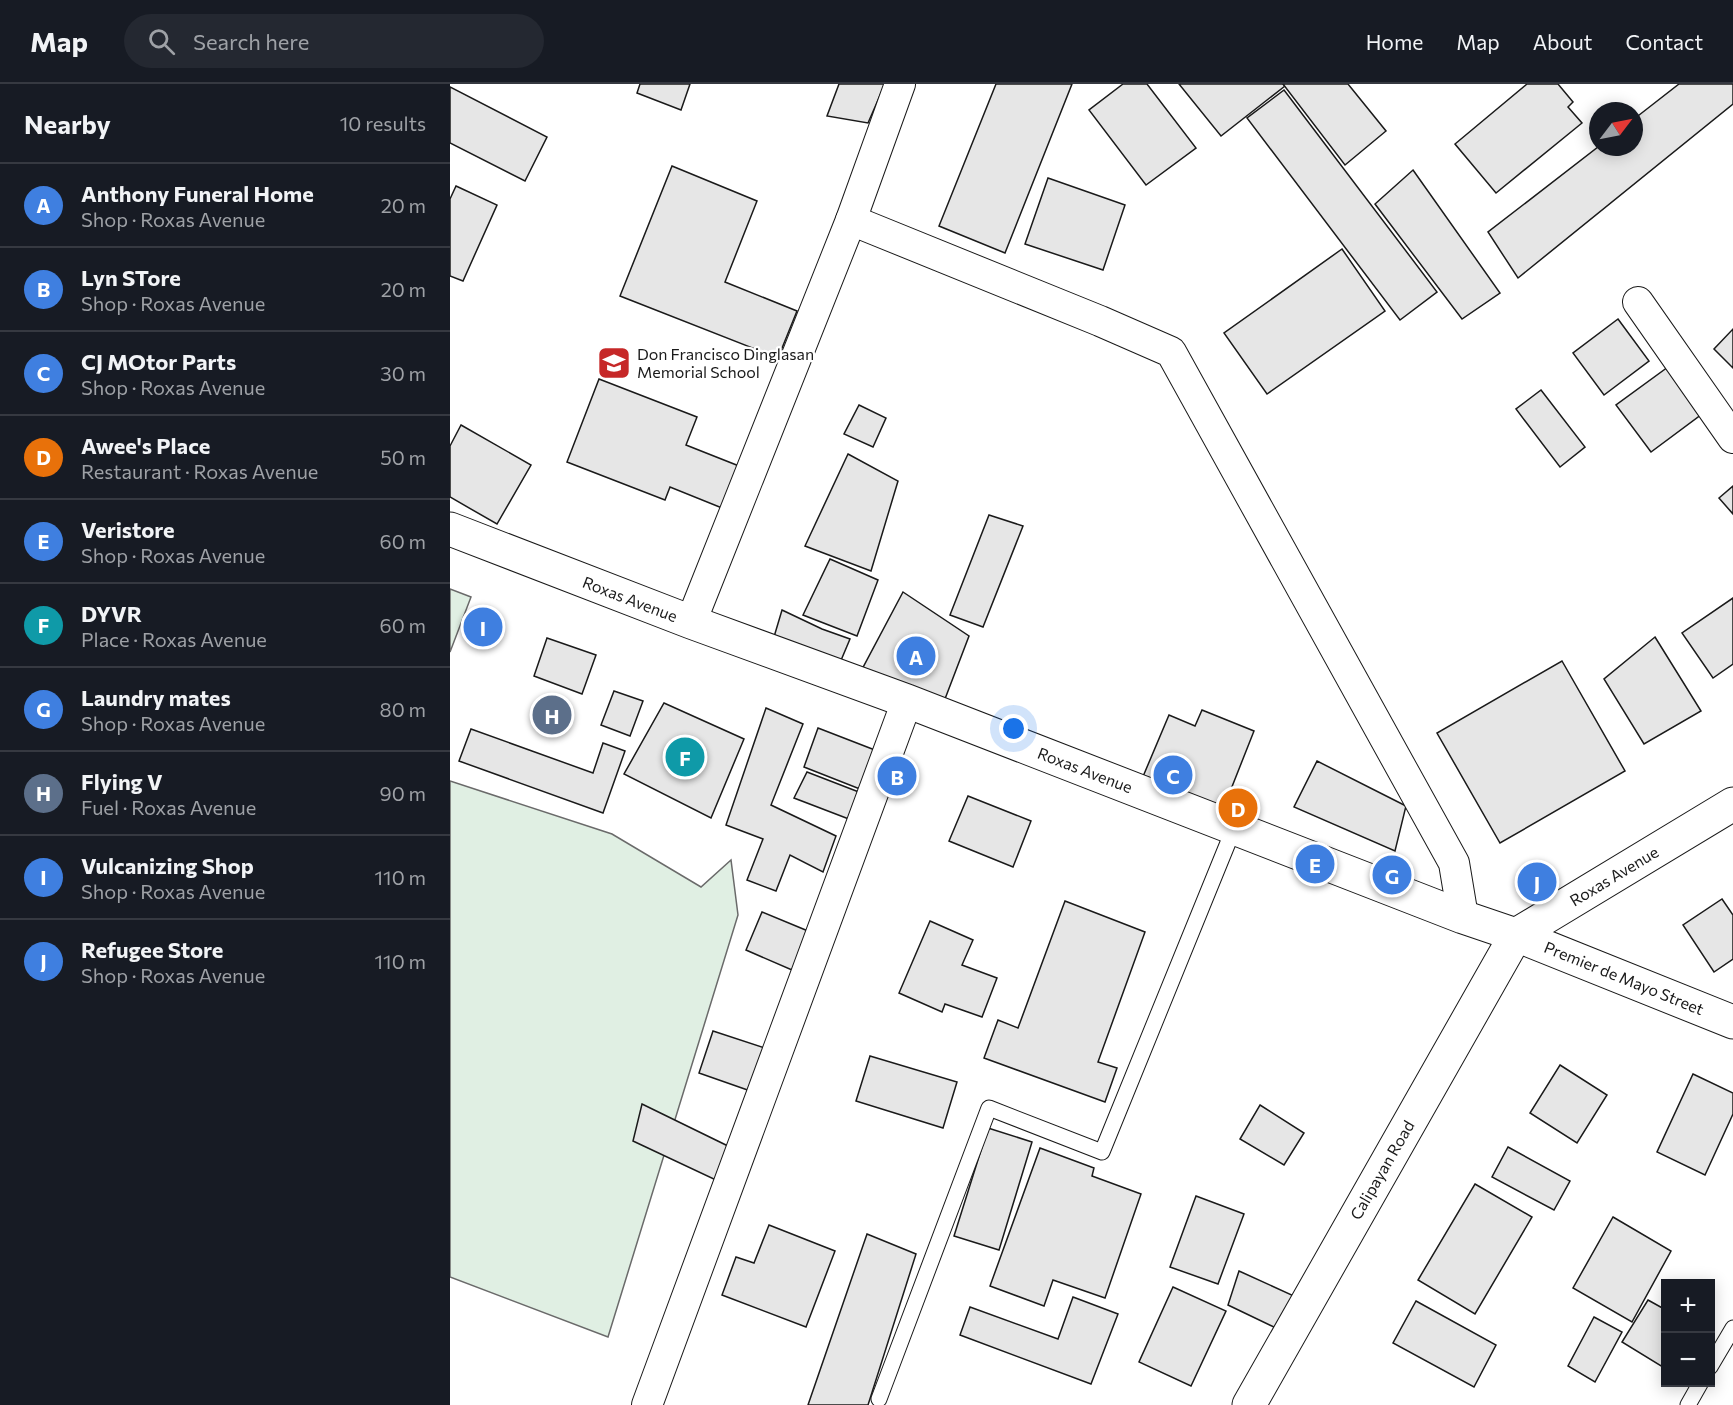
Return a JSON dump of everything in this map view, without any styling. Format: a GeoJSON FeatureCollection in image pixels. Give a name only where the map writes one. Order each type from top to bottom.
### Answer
{"type":"FeatureCollection","features":[{"type":"Feature","properties":{"kind":"main road","name":"Roxas Avenue"},"geometry":{"type":"LineString","coordinates":[[450,529],[691,622],[907,701],[1463,917],[1516,935],[1733,804]]}},
{"type":"Feature","properties":{"kind":"main road","name":"Premier de Mayo Street"},"geometry":{"type":"LineString","coordinates":[[1516,935],[1733,1022]]}},
{"type":"Feature","properties":{"kind":"main road","name":"Calipayan Road"},"geometry":{"type":"LineString","coordinates":[[1249,1405],[1516,935]]}},
{"type":"Feature","properties":{"kind":"street"},"geometry":{"type":"LineString","coordinates":[[691,622],[850,220],[900,84]]}},
{"type":"Feature","properties":{"kind":"street"},"geometry":{"type":"LineString","coordinates":[[850,220],[1171,352],[1454,863],[1463,917]]}},
{"type":"Feature","properties":{"kind":"street"},"geometry":{"type":"LineString","coordinates":[[1638,303],[1733,438]]}},
{"type":"Feature","properties":{"kind":"street"},"geometry":{"type":"LineString","coordinates":[[647,1405],[907,701]]}},
{"type":"Feature","properties":{"kind":"lane"},"geometry":{"type":"LineString","coordinates":[[879,1399],[989,1108],[1102,1152],[1234,828]]}},
{"type":"Feature","properties":{"kind":"lane"},"geometry":{"type":"LineString","coordinates":[[1715,1359],[1733,1328]]}},
{"type":"Feature","properties":{"kind":"lane"},"geometry":{"type":"LineString","coordinates":[[1688,1405],[1699,1387]]}},
{"type":"Feature","properties":{"kind":"green space"},"geometry":{"type":"Polygon","coordinates":[[[450,589],[471,597],[450,652],[450,589]]]}},
{"type":"Feature","properties":{"kind":"green space"},"geometry":{"type":"Polygon","coordinates":[[[450,781],[612,834],[701,887],[731,860],[738,915],[608,1337],[450,1277],[450,781]]]}},
{"type":"Feature","properties":{"kind":"building"},"geometry":{"type":"Polygon","coordinates":[[[640,84],[690,84],[681,110],[637,93],[640,84]]]}},
{"type":"Feature","properties":{"kind":"building"},"geometry":{"type":"Polygon","coordinates":[[[839,84],[885,84],[868,123],[827,116],[839,84]]]}},
{"type":"Feature","properties":{"kind":"building"},"geometry":{"type":"Polygon","coordinates":[[[996,84],[1072,84],[1005,253],[939,226],[996,84]]]}},
{"type":"Feature","properties":{"kind":"building"},"geometry":{"type":"Polygon","coordinates":[[[1123,84],[1147,84],[1196,148],[1146,185],[1089,110],[1123,84]]]}},
{"type":"Feature","properties":{"kind":"building"},"geometry":{"type":"Polygon","coordinates":[[[1179,84],[1283,84],[1285,86],[1221,136],[1179,84]]]}},
{"type":"Feature","properties":{"kind":"building"},"geometry":{"type":"Polygon","coordinates":[[[1283,84],[1348,84],[1386,131],[1345,165],[1283,84]]]}},
{"type":"Feature","properties":{"kind":"building"},"geometry":{"type":"Polygon","coordinates":[[[1527,84],[1558,84],[1573,102],[1568,107],[1582,123],[1496,193],[1455,144],[1527,84]]]}},
{"type":"Feature","properties":{"kind":"building"},"geometry":{"type":"Polygon","coordinates":[[[1679,84],[1733,84],[1733,104],[1518,278],[1488,232],[1589,154],[1589,156],[1643,156],[1643,112],[1679,84]]]}},
{"type":"Feature","properties":{"kind":"building"},"geometry":{"type":"Polygon","coordinates":[[[450,87],[547,137],[525,181],[450,143],[450,87]]]}},
{"type":"Feature","properties":{"kind":"building"},"geometry":{"type":"Polygon","coordinates":[[[1284,90],[1437,292],[1400,320],[1247,118],[1284,90]]]}},
{"type":"Feature","properties":{"kind":"building"},"geometry":{"type":"Polygon","coordinates":[[[672,166],[757,201],[725,282],[797,311],[778,358],[620,296],[672,166]]]}},
{"type":"Feature","properties":{"kind":"building"},"geometry":{"type":"Polygon","coordinates":[[[1413,170],[1500,293],[1462,319],[1375,204],[1413,170]]]}},
{"type":"Feature","properties":{"kind":"building"},"geometry":{"type":"Polygon","coordinates":[[[1048,178],[1125,205],[1103,270],[1025,244],[1048,178]]]}},
{"type":"Feature","properties":{"kind":"building"},"geometry":{"type":"Polygon","coordinates":[[[456,186],[497,205],[463,281],[450,276],[450,199],[456,186]]]}},
{"type":"Feature","properties":{"kind":"building"},"geometry":{"type":"Polygon","coordinates":[[[1342,249],[1385,311],[1267,394],[1224,333],[1342,249]]]}},
{"type":"Feature","properties":{"kind":"building"},"geometry":{"type":"Polygon","coordinates":[[[1618,319],[1649,361],[1604,395],[1573,353],[1618,319]]]}},
{"type":"Feature","properties":{"kind":"building"},"geometry":{"type":"Polygon","coordinates":[[[1733,329],[1733,368],[1714,349],[1733,329]]]}},
{"type":"Feature","properties":{"kind":"building"},"geometry":{"type":"Polygon","coordinates":[[[1668,367],[1702,414],[1651,452],[1616,405],[1668,367]]]}},
{"type":"Feature","properties":{"kind":"building"},"geometry":{"type":"Polygon","coordinates":[[[599,379],[697,417],[686,445],[739,466],[722,508],[670,487],[665,500],[567,462],[599,379]]]}},
{"type":"Feature","properties":{"kind":"building"},"geometry":{"type":"Polygon","coordinates":[[[1541,390],[1585,447],[1560,467],[1516,409],[1541,390]]]}},
{"type":"Feature","properties":{"kind":"building"},"geometry":{"type":"Polygon","coordinates":[[[859,405],[886,418],[873,447],[844,434],[859,405]]]}},
{"type":"Feature","properties":{"kind":"building"},"geometry":{"type":"Polygon","coordinates":[[[461,425],[531,465],[497,524],[450,497],[450,446],[461,425]]]}},
{"type":"Feature","properties":{"kind":"building"},"geometry":{"type":"Polygon","coordinates":[[[848,454],[898,481],[871,571],[805,546],[848,454]]]}},
{"type":"Feature","properties":{"kind":"building"},"geometry":{"type":"Polygon","coordinates":[[[1733,486],[1733,514],[1719,498],[1733,486]]]}},
{"type":"Feature","properties":{"kind":"building"},"geometry":{"type":"Polygon","coordinates":[[[989,515],[1023,526],[983,627],[950,615],[989,515]]]}},
{"type":"Feature","properties":{"kind":"building"},"geometry":{"type":"Polygon","coordinates":[[[830,559],[878,580],[857,636],[803,615],[830,559]]]}},
{"type":"Feature","properties":{"kind":"building"},"geometry":{"type":"Polygon","coordinates":[[[903,592],[969,636],[940,712],[859,675],[903,592]]]}},
{"type":"Feature","properties":{"kind":"building"},"geometry":{"type":"Polygon","coordinates":[[[1733,598],[1733,664],[1713,678],[1682,633],[1733,598]]]}},
{"type":"Feature","properties":{"kind":"building"},"geometry":{"type":"Polygon","coordinates":[[[782,610],[850,639],[839,665],[771,647],[782,610]]]}},
{"type":"Feature","properties":{"kind":"building"},"geometry":{"type":"Polygon","coordinates":[[[1655,637],[1701,711],[1644,744],[1604,679],[1655,637]]]}},
{"type":"Feature","properties":{"kind":"building"},"geometry":{"type":"Polygon","coordinates":[[[547,638],[596,655],[582,694],[534,676],[547,638]]]}},
{"type":"Feature","properties":{"kind":"building"},"geometry":{"type":"Polygon","coordinates":[[[1562,661],[1625,771],[1500,843],[1437,733],[1562,661]]]}},
{"type":"Feature","properties":{"kind":"building"},"geometry":{"type":"Polygon","coordinates":[[[614,691],[643,701],[630,736],[601,725],[614,691]]]}},
{"type":"Feature","properties":{"kind":"building"},"geometry":{"type":"Polygon","coordinates":[[[664,703],[744,739],[711,818],[624,774],[664,703]]]}},
{"type":"Feature","properties":{"kind":"building"},"geometry":{"type":"Polygon","coordinates":[[[766,708],[803,724],[771,805],[836,836],[823,872],[790,855],[776,891],[747,880],[763,839],[726,825],[766,708]]]}},
{"type":"Feature","properties":{"kind":"building"},"geometry":{"type":"Polygon","coordinates":[[[1202,710],[1254,731],[1220,817],[1139,786],[1169,715],[1195,726],[1202,710]]]}},
{"type":"Feature","properties":{"kind":"building"},"geometry":{"type":"Polygon","coordinates":[[[818,728],[880,752],[865,791],[804,767],[818,728]]]}},
{"type":"Feature","properties":{"kind":"building"},"geometry":{"type":"Polygon","coordinates":[[[471,729],[593,773],[603,743],[625,751],[603,813],[459,761],[471,729]]]}},
{"type":"Feature","properties":{"kind":"building"},"geometry":{"type":"Polygon","coordinates":[[[1317,761],[1406,806],[1395,851],[1294,807],[1317,761]]]}},
{"type":"Feature","properties":{"kind":"building"},"geometry":{"type":"Polygon","coordinates":[[[807,772],[864,794],[854,821],[794,798],[807,772]]]}},
{"type":"Feature","properties":{"kind":"building"},"geometry":{"type":"Polygon","coordinates":[[[968,796],[1031,821],[1013,867],[949,841],[968,796]]]}},
{"type":"Feature","properties":{"kind":"building"},"geometry":{"type":"Polygon","coordinates":[[[1722,899],[1733,915],[1733,959],[1714,972],[1683,925],[1722,899]]]}},
{"type":"Feature","properties":{"kind":"building"},"geometry":{"type":"Polygon","coordinates":[[[1065,901],[1145,932],[1098,1062],[1117,1068],[1105,1102],[984,1058],[998,1020],[1018,1028],[1065,901]]]}},
{"type":"Feature","properties":{"kind":"building"},"geometry":{"type":"Polygon","coordinates":[[[762,912],[808,931],[792,970],[746,950],[762,912]]]}},
{"type":"Feature","properties":{"kind":"building"},"geometry":{"type":"Polygon","coordinates":[[[930,921],[973,940],[962,965],[997,978],[982,1017],[945,1004],[942,1012],[899,993],[930,921]]]}},
{"type":"Feature","properties":{"kind":"building"},"geometry":{"type":"Polygon","coordinates":[[[713,1031],[774,1051],[759,1094],[699,1073],[713,1031]]]}},
{"type":"Feature","properties":{"kind":"building"},"geometry":{"type":"Polygon","coordinates":[[[870,1056],[957,1082],[943,1128],[856,1101],[870,1056]]]}},
{"type":"Feature","properties":{"kind":"building"},"geometry":{"type":"Polygon","coordinates":[[[1560,1065],[1607,1095],[1577,1143],[1530,1113],[1560,1065]]]}},
{"type":"Feature","properties":{"kind":"building"},"geometry":{"type":"Polygon","coordinates":[[[1693,1074],[1733,1093],[1733,1114],[1705,1175],[1657,1152],[1693,1074]]]}},
{"type":"Feature","properties":{"kind":"building"},"geometry":{"type":"Polygon","coordinates":[[[642,1104],[730,1147],[718,1181],[633,1141],[642,1104]]]}},
{"type":"Feature","properties":{"kind":"building"},"geometry":{"type":"Polygon","coordinates":[[[1260,1105],[1304,1133],[1284,1165],[1240,1139],[1260,1105]]]}},
{"type":"Feature","properties":{"kind":"building"},"geometry":{"type":"Polygon","coordinates":[[[988,1128],[1032,1142],[999,1250],[954,1236],[988,1128]]]}},
{"type":"Feature","properties":{"kind":"building"},"geometry":{"type":"Polygon","coordinates":[[[1508,1147],[1570,1181],[1554,1210],[1492,1177],[1508,1147]]]}},
{"type":"Feature","properties":{"kind":"building"},"geometry":{"type":"Polygon","coordinates":[[[1040,1148],[1094,1168],[1092,1176],[1141,1194],[1105,1298],[1053,1280],[1044,1306],[990,1286],[1040,1148]]]}},
{"type":"Feature","properties":{"kind":"building"},"geometry":{"type":"Polygon","coordinates":[[[1475,1184],[1532,1217],[1475,1314],[1418,1280],[1475,1184]]]}},
{"type":"Feature","properties":{"kind":"building"},"geometry":{"type":"Polygon","coordinates":[[[1196,1196],[1244,1214],[1218,1284],[1170,1267],[1196,1196]]]}},
{"type":"Feature","properties":{"kind":"building"},"geometry":{"type":"Polygon","coordinates":[[[1613,1217],[1671,1251],[1632,1322],[1573,1288],[1613,1217]]]}},
{"type":"Feature","properties":{"kind":"building"},"geometry":{"type":"Polygon","coordinates":[[[769,1225],[835,1251],[806,1327],[722,1295],[736,1257],[754,1263],[769,1225]]]}},
{"type":"Feature","properties":{"kind":"building"},"geometry":{"type":"Polygon","coordinates":[[[867,1234],[916,1254],[868,1405],[808,1405],[867,1234]]]}},
{"type":"Feature","properties":{"kind":"building"},"geometry":{"type":"Polygon","coordinates":[[[1239,1271],[1294,1296],[1278,1329],[1228,1305],[1239,1271]]]}},
{"type":"Feature","properties":{"kind":"building"},"geometry":{"type":"Polygon","coordinates":[[[1173,1287],[1226,1311],[1191,1386],[1139,1362],[1173,1287]]]}},
{"type":"Feature","properties":{"kind":"building"},"geometry":{"type":"Polygon","coordinates":[[[1073,1297],[1118,1314],[1091,1384],[960,1335],[970,1307],[1058,1339],[1073,1297]]]}},
{"type":"Feature","properties":{"kind":"building"},"geometry":{"type":"Polygon","coordinates":[[[1648,1300],[1661,1307],[1661,1366],[1622,1342],[1648,1300]]]}},
{"type":"Feature","properties":{"kind":"building"},"geometry":{"type":"Polygon","coordinates":[[[1416,1301],[1496,1345],[1474,1387],[1393,1343],[1416,1301]]]}},
{"type":"Feature","properties":{"kind":"building"},"geometry":{"type":"Polygon","coordinates":[[[1594,1317],[1622,1332],[1595,1382],[1568,1366],[1594,1317]]]}},
{"type":"Feature","properties":{"kind":"place","name":"Don Francisco Dinglasan Memorial School"},"geometry":{"type":"Point","coordinates":[614,363]}},
{"type":"Feature","properties":{"kind":"place","name":"Vulcanizing Shop"},"geometry":{"type":"Point","coordinates":[483,627]}},
{"type":"Feature","properties":{"kind":"place","name":"Anthony Funeral Home"},"geometry":{"type":"Point","coordinates":[916,656]}},
{"type":"Feature","properties":{"kind":"place","name":"Flying V"},"geometry":{"type":"Point","coordinates":[552,715]}},
{"type":"Feature","properties":{"kind":"place","name":"DYVR"},"geometry":{"type":"Point","coordinates":[685,757]}},
{"type":"Feature","properties":{"kind":"place","name":"CJ MOtor Parts"},"geometry":{"type":"Point","coordinates":[1173,775]}},
{"type":"Feature","properties":{"kind":"place","name":"Lyn STore"},"geometry":{"type":"Point","coordinates":[897,776]}},
{"type":"Feature","properties":{"kind":"place","name":"Awee's Place"},"geometry":{"type":"Point","coordinates":[1238,808]}},
{"type":"Feature","properties":{"kind":"place","name":"Veristore"},"geometry":{"type":"Point","coordinates":[1315,864]}},
{"type":"Feature","properties":{"kind":"place","name":"Laundry mates"},"geometry":{"type":"Point","coordinates":[1392,875]}},
{"type":"Feature","properties":{"kind":"place","name":"Refugee Store"},"geometry":{"type":"Point","coordinates":[1537,882]}}]}
